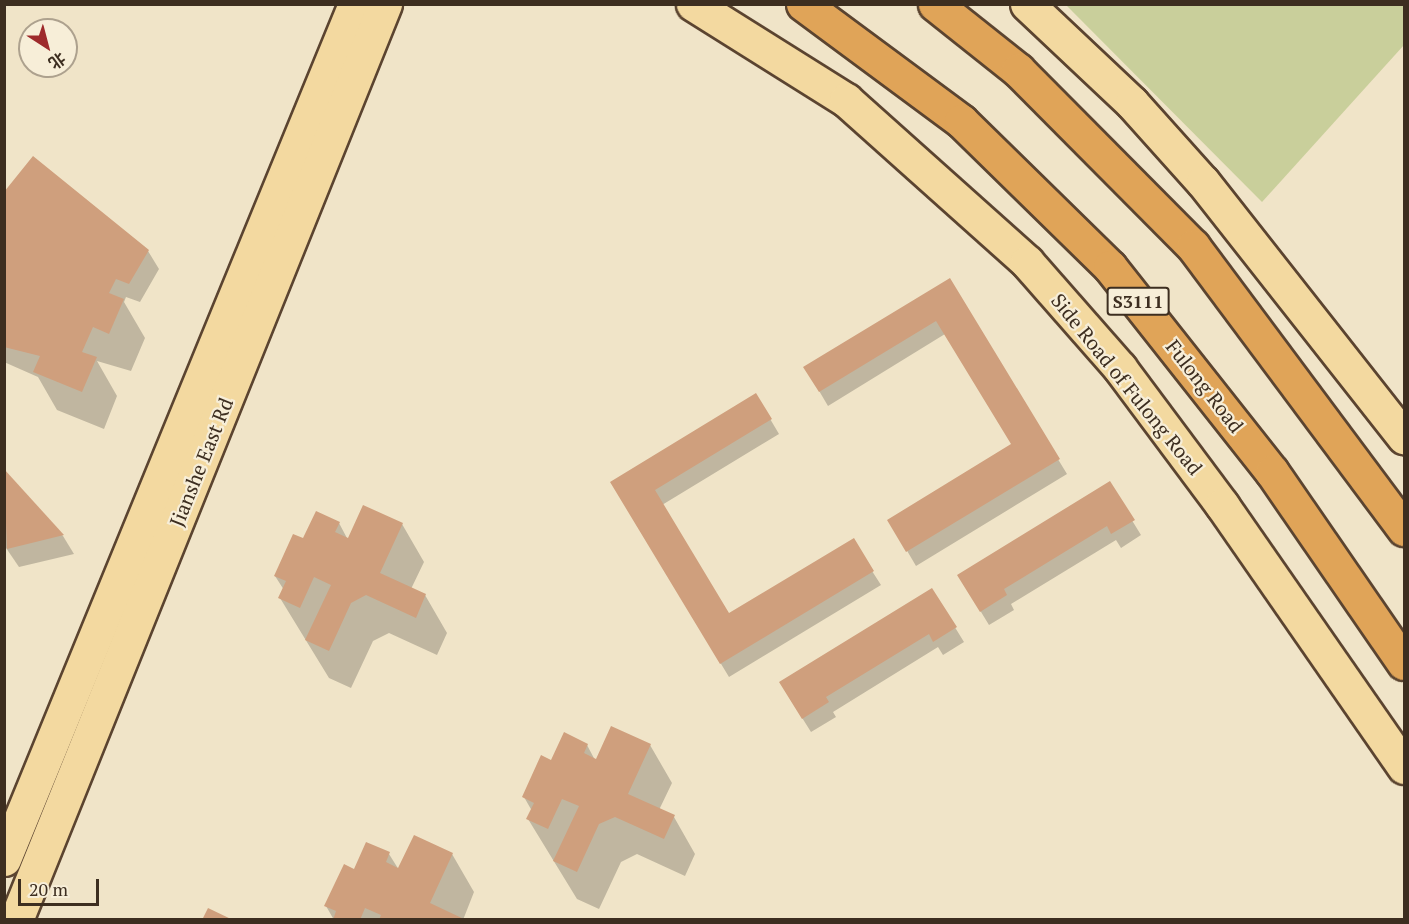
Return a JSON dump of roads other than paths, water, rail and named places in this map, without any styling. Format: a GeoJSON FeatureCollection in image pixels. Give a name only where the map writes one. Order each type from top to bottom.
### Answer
{"type":"FeatureCollection","features":[{"type":"Feature","properties":{"kind":"highway","name":"Fulong Road"},"geometry":{"type":"LineString","coordinates":[[803,4],[961,121],[1110,267],[1272,472],[1404,663]]}},
{"type":"Feature","properties":{"kind":"highway"},"geometry":{"type":"LineString","coordinates":[[935,4],[1018,70],[1185,238],[1279,355],[1404,530]]}},
{"type":"Feature","properties":{"kind":"main road","name":"Jianshe East Rd"},"geometry":{"type":"LineString","coordinates":[[4,860],[355,4]]}},
{"type":"Feature","properties":{"kind":"main road","name":"Jianshe East Rd"},"geometry":{"type":"LineString","coordinates":[[16,920],[385,4]]}},
{"type":"Feature","properties":{"kind":"main road","name":"Side Road of Fulong Road"},"geometry":{"type":"LineString","coordinates":[[693,4],[846,100],[1027,262],[1120,368],[1208,486],[1404,767]]}},
{"type":"Feature","properties":{"kind":"main road"},"geometry":{"type":"LineString","coordinates":[[1027,4],[1132,103],[1255,241],[1404,437]]}}]}
